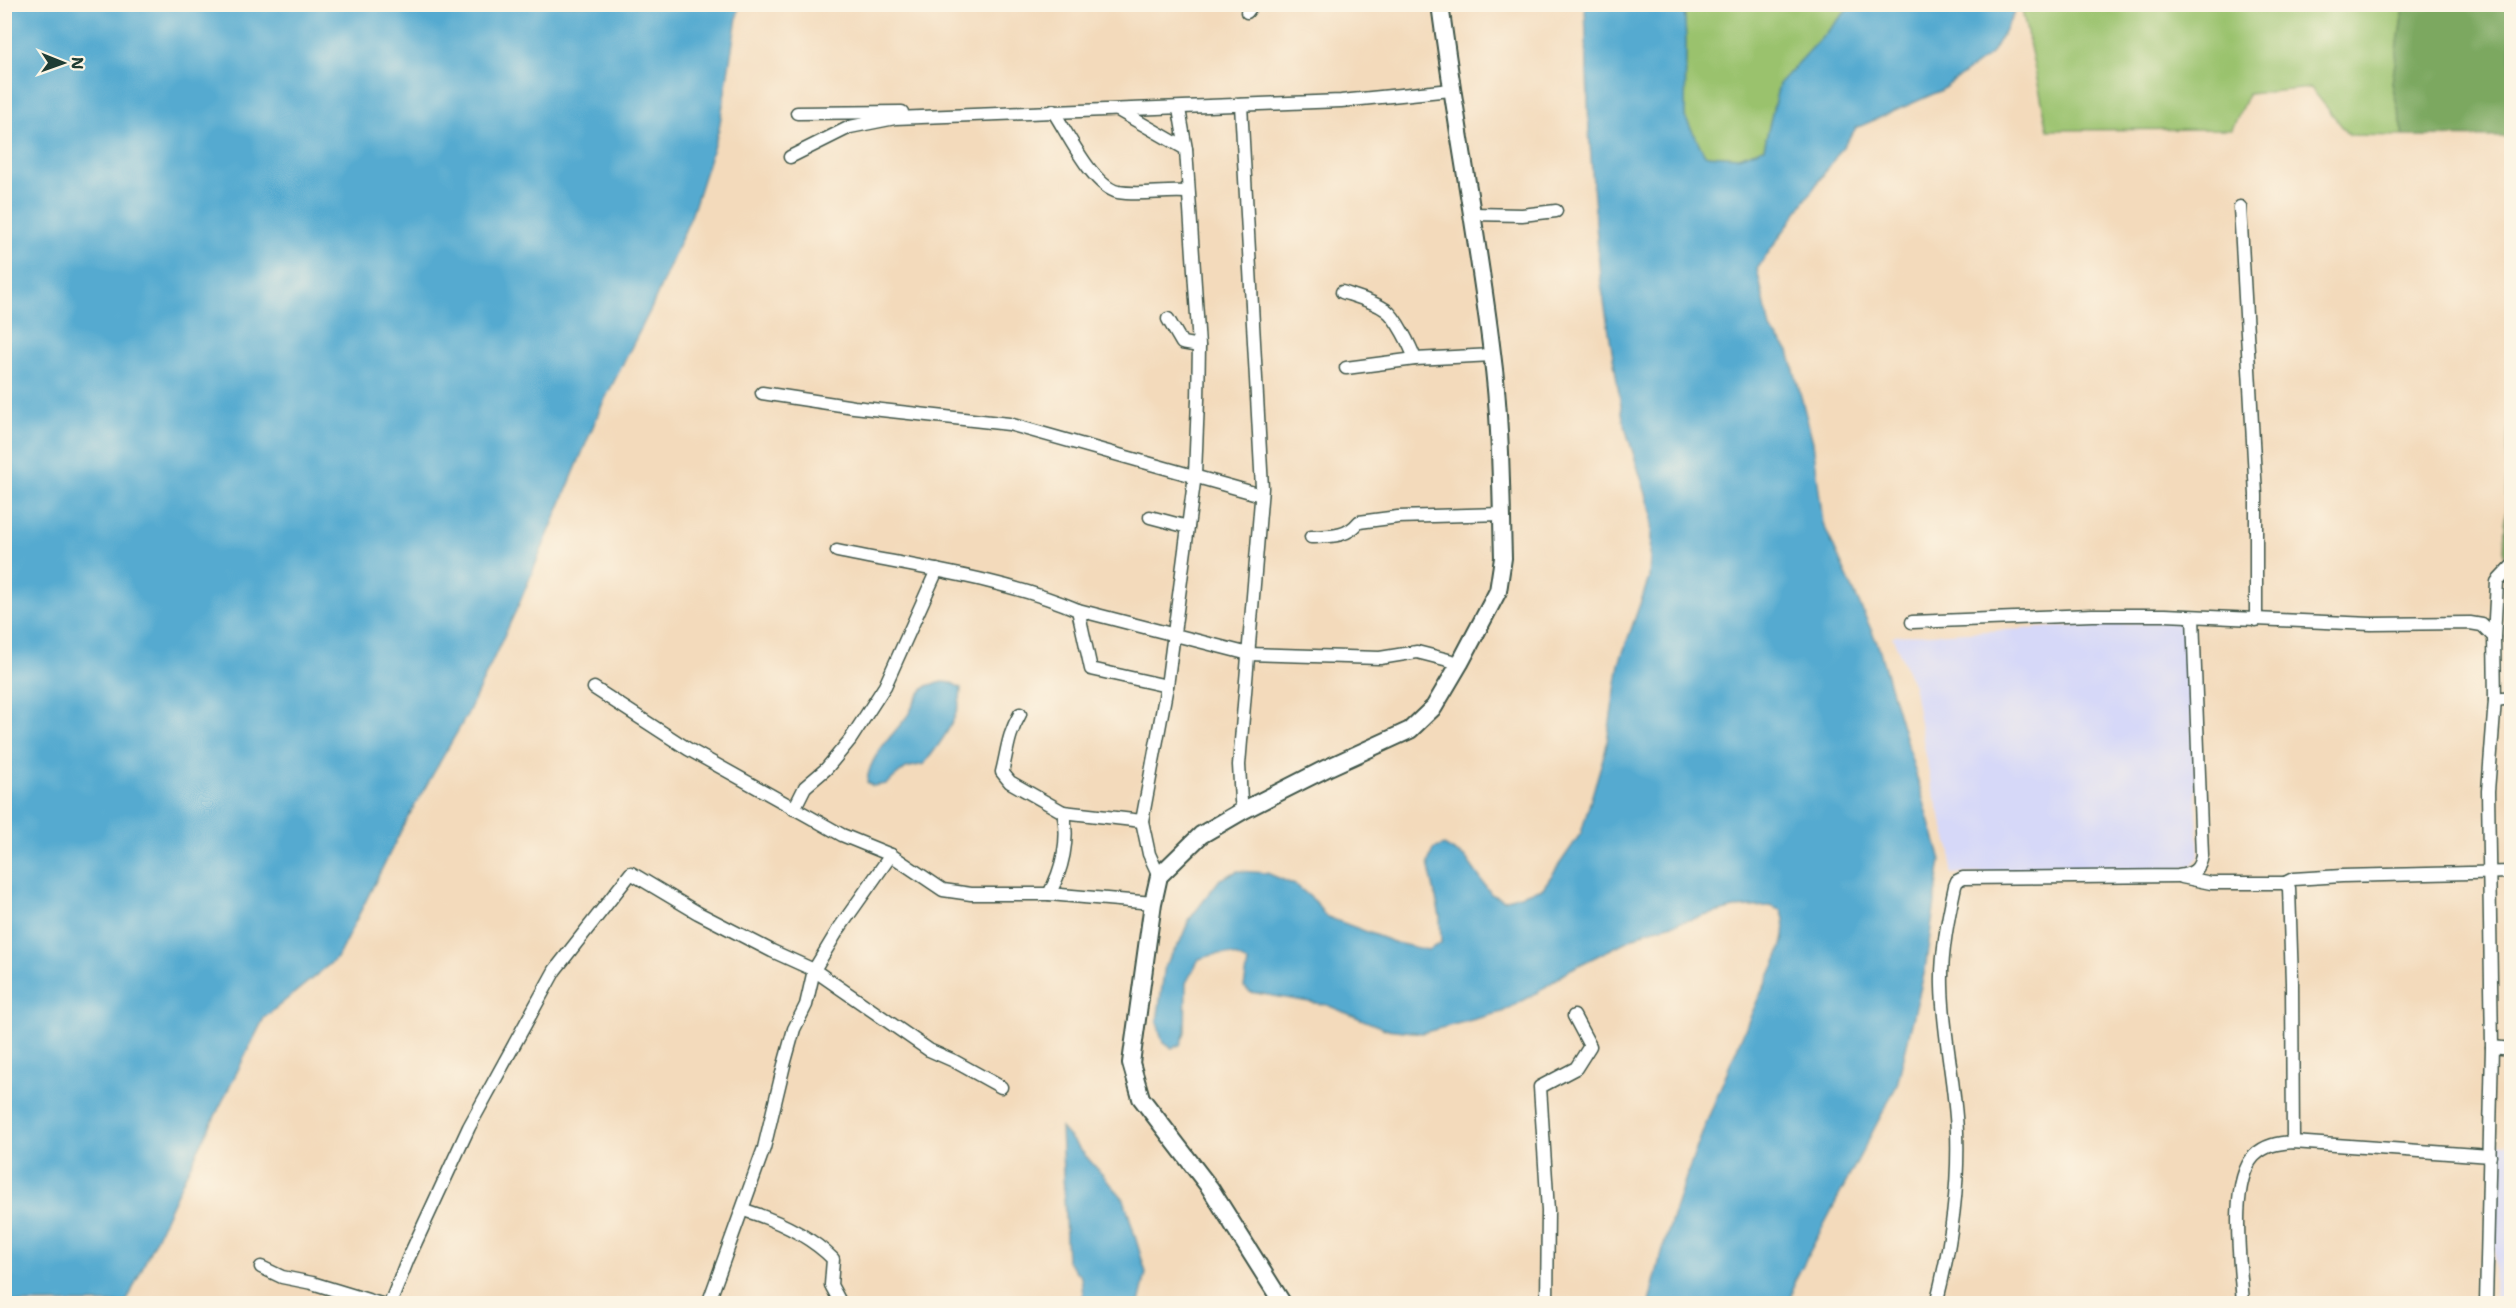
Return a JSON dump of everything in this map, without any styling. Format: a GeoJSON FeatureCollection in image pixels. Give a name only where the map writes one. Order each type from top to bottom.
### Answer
{"type":"FeatureCollection","features":[{"type":"Feature","properties":{"kind":"main road"},"geometry":{"type":"LineString","coordinates":[[1284,1304],[1210,1188],[1141,1098],[1131,1063],[1152,903],[1159,876],[1201,835],[1244,810],[1327,768],[1410,730],[1434,707],[1498,591],[1503,558],[1493,355],[1473,214],[1451,90],[1440,4]]}},
{"type":"Feature","properties":{"kind":"street"},"geometry":{"type":"LineString","coordinates":[[790,157],[850,126],[895,118],[1053,111],[1179,109],[1341,101],[1451,90]]}},
{"type":"Feature","properties":{"kind":"street"},"geometry":{"type":"LineString","coordinates":[[1241,105],[1261,495],[1239,765],[1241,801],[1244,810]]}},
{"type":"Feature","properties":{"kind":"street"},"geometry":{"type":"LineString","coordinates":[[1159,876],[1149,854],[1142,822],[1167,686],[1195,475],[1198,345],[1186,149],[1179,109]]}},
{"type":"Feature","properties":{"kind":"street"},"geometry":{"type":"LineString","coordinates":[[1118,110],[1186,149]]}},
{"type":"Feature","properties":{"kind":"street"},"geometry":{"type":"LineString","coordinates":[[797,113],[896,111],[948,117]]}},
{"type":"Feature","properties":{"kind":"street"},"geometry":{"type":"LineString","coordinates":[[1053,111],[1092,175],[1116,192],[1142,194],[1187,192]]}},
{"type":"Feature","properties":{"kind":"street"},"geometry":{"type":"LineString","coordinates":[[2240,207],[2256,495],[2256,620]]}},
{"type":"Feature","properties":{"kind":"street"},"geometry":{"type":"LineString","coordinates":[[1473,214],[1522,215],[1556,212]]}},
{"type":"Feature","properties":{"kind":"street"},"geometry":{"type":"LineString","coordinates":[[1342,292],[1388,311],[1408,341],[1415,359]]}},
{"type":"Feature","properties":{"kind":"street"},"geometry":{"type":"LineString","coordinates":[[1168,319],[1182,343],[1198,345]]}},
{"type":"Feature","properties":{"kind":"street"},"geometry":{"type":"LineString","coordinates":[[1346,368],[1415,359],[1493,355]]}},
{"type":"Feature","properties":{"kind":"street"},"geometry":{"type":"LineString","coordinates":[[762,393],[854,407],[1009,424],[1261,495]]}},
{"type":"Feature","properties":{"kind":"street"},"geometry":{"type":"LineString","coordinates":[[1311,537],[1339,536],[1352,532],[1359,522],[1398,517],[1502,514]]}},
{"type":"Feature","properties":{"kind":"street"},"geometry":{"type":"LineString","coordinates":[[1150,517],[1188,527]]}},
{"type":"Feature","properties":{"kind":"street"},"geometry":{"type":"LineString","coordinates":[[837,551],[937,570],[1052,599],[1078,610],[1249,654],[1380,658],[1417,652],[1460,663]]}},
{"type":"Feature","properties":{"kind":"street"},"geometry":{"type":"LineString","coordinates":[[2486,1304],[2492,1047],[2488,791],[2495,700],[2493,637],[2497,582],[2511,566]]}},
{"type":"Feature","properties":{"kind":"street"},"geometry":{"type":"LineString","coordinates":[[794,809],[805,787],[826,769],[850,740],[885,686],[937,570]]}},
{"type":"Feature","properties":{"kind":"street"},"geometry":{"type":"LineString","coordinates":[[1078,610],[1091,669],[1167,686]]}},
{"type":"Feature","properties":{"kind":"street"},"geometry":{"type":"LineString","coordinates":[[1912,622],[2092,615],[2371,624],[2470,623],[2482,625],[2493,637]]}},
{"type":"Feature","properties":{"kind":"street"},"geometry":{"type":"LineString","coordinates":[[2178,876],[2194,872],[2199,867],[2202,855],[2193,617]]}},
{"type":"Feature","properties":{"kind":"street"},"geometry":{"type":"LineString","coordinates":[[594,688],[688,749],[842,836],[891,855],[943,890],[971,894],[1049,894],[1152,903]]}},
{"type":"Feature","properties":{"kind":"street"},"geometry":{"type":"LineString","coordinates":[[2495,700],[2511,698]]}},
{"type":"Feature","properties":{"kind":"street"},"geometry":{"type":"LineString","coordinates":[[1020,714],[1006,744],[1007,753],[1002,772],[1010,782],[1063,813],[1142,822]]}},
{"type":"Feature","properties":{"kind":"street"},"geometry":{"type":"LineString","coordinates":[[1049,894],[1059,876],[1062,862],[1066,823],[1063,813]]}},
{"type":"Feature","properties":{"kind":"street"},"geometry":{"type":"LineString","coordinates":[[708,1304],[744,1210],[764,1148],[794,1029],[806,1005],[814,970],[838,930],[891,855]]}},
{"type":"Feature","properties":{"kind":"street"},"geometry":{"type":"LineString","coordinates":[[1936,1304],[1951,1235],[1958,1185],[1954,1088],[1942,986],[1948,923],[1957,881],[1963,878],[2178,876],[2211,883],[2285,883],[2293,879],[2342,876],[2511,872]]}},
{"type":"Feature","properties":{"kind":"street"},"geometry":{"type":"LineString","coordinates":[[390,1304],[408,1259],[469,1127],[555,970],[631,873],[698,914],[814,970],[929,1050],[1001,1087]]}},
{"type":"Feature","properties":{"kind":"street"},"geometry":{"type":"LineString","coordinates":[[2285,883],[2290,898],[2293,1142]]}},
{"type":"Feature","properties":{"kind":"street"},"geometry":{"type":"LineString","coordinates":[[1547,1304],[1548,1211],[1540,1087],[1576,1068],[1590,1046],[1574,1016]]}},
{"type":"Feature","properties":{"kind":"street"},"geometry":{"type":"LineString","coordinates":[[2492,1047],[2511,1048]]}},
{"type":"Feature","properties":{"kind":"street"},"geometry":{"type":"LineString","coordinates":[[2243,1304],[2238,1248],[2242,1179],[2254,1156],[2264,1148],[2276,1143],[2293,1142],[2490,1156]]}},
{"type":"Feature","properties":{"kind":"street"},"geometry":{"type":"LineString","coordinates":[[744,1210],[771,1219],[820,1246],[833,1258],[831,1285],[839,1300]]}},
{"type":"Feature","properties":{"kind":"street"},"geometry":{"type":"LineString","coordinates":[[261,1267],[282,1277],[312,1283],[381,1304]]}},
{"type":"Feature","properties":{"kind":"shaded area"},"geometry":{"type":"Polygon","coordinates":[[[2187,620],[2199,855],[2192,865],[2181,869],[1951,874],[1951,852],[1931,784],[1913,684],[1892,636],[2187,620]]]}},
{"type":"Feature","properties":{"kind":"shaded area"},"geometry":{"type":"Polygon","coordinates":[[[2496,1144],[2511,1144],[2511,1303],[2494,1304],[2496,1144]]]}},
{"type":"Feature","properties":{"kind":"green space"},"geometry":{"type":"Polygon","coordinates":[[[2404,4],[2511,5],[2511,137],[2404,136],[2392,83],[2404,4]]]}},
{"type":"Feature","properties":{"kind":"green space"},"geometry":{"type":"Polygon","coordinates":[[[1684,5],[1852,5],[1779,84],[1764,148],[1739,157],[1705,155],[1685,118],[1684,5]]]}},
{"type":"Feature","properties":{"kind":"green space"},"geometry":{"type":"Polygon","coordinates":[[[2021,5],[2404,5],[2392,83],[2404,136],[2349,135],[2311,88],[2248,94],[2232,129],[2048,130],[2021,5]]]}},
{"type":"Feature","properties":{"kind":"green space"},"geometry":{"type":"Polygon","coordinates":[[[2511,359],[2512,551],[2504,555],[2511,359]]]}},
{"type":"Feature","properties":{"kind":"water"},"geometry":{"type":"Polygon","coordinates":[[[5,4],[739,5],[719,129],[692,214],[651,309],[602,405],[519,604],[467,715],[406,821],[337,958],[264,1018],[185,1176],[126,1303],[5,1303],[5,4]]]}},
{"type":"Feature","properties":{"kind":"water"},"geometry":{"type":"Polygon","coordinates":[[[1585,5],[1684,5],[1685,117],[1705,155],[1739,157],[1764,148],[1779,84],[1852,5],[2019,5],[1991,54],[1940,91],[1856,128],[1757,269],[1770,329],[1789,351],[1813,442],[1823,523],[1878,645],[1941,860],[1925,970],[1897,1085],[1794,1282],[1791,1303],[1649,1303],[1670,1225],[1696,1149],[1742,1036],[1783,944],[1785,932],[1781,910],[1770,906],[1734,908],[1647,931],[1571,969],[1535,994],[1502,1012],[1422,1033],[1385,1029],[1327,1005],[1250,992],[1244,987],[1248,963],[1236,956],[1225,954],[1199,959],[1186,983],[1185,1032],[1180,1045],[1172,1048],[1163,1043],[1157,1022],[1165,965],[1180,942],[1189,920],[1220,879],[1238,871],[1267,873],[1297,886],[1316,902],[1325,916],[1396,943],[1428,950],[1441,943],[1440,916],[1428,863],[1433,849],[1444,845],[1466,858],[1491,894],[1504,900],[1543,888],[1581,833],[1606,748],[1619,664],[1649,578],[1652,513],[1624,424],[1600,277],[1589,131],[1585,5]]]}},
{"type":"Feature","properties":{"kind":"water"},"geometry":{"type":"Polygon","coordinates":[[[952,683],[961,688],[958,709],[949,729],[924,764],[906,768],[886,784],[873,786],[867,782],[877,754],[908,715],[919,694],[929,685],[952,683]]]}},
{"type":"Feature","properties":{"kind":"water"},"geometry":{"type":"Polygon","coordinates":[[[1061,1128],[1124,1199],[1146,1273],[1139,1303],[1084,1303],[1081,1277],[1067,1261],[1061,1128]]]}}]}
